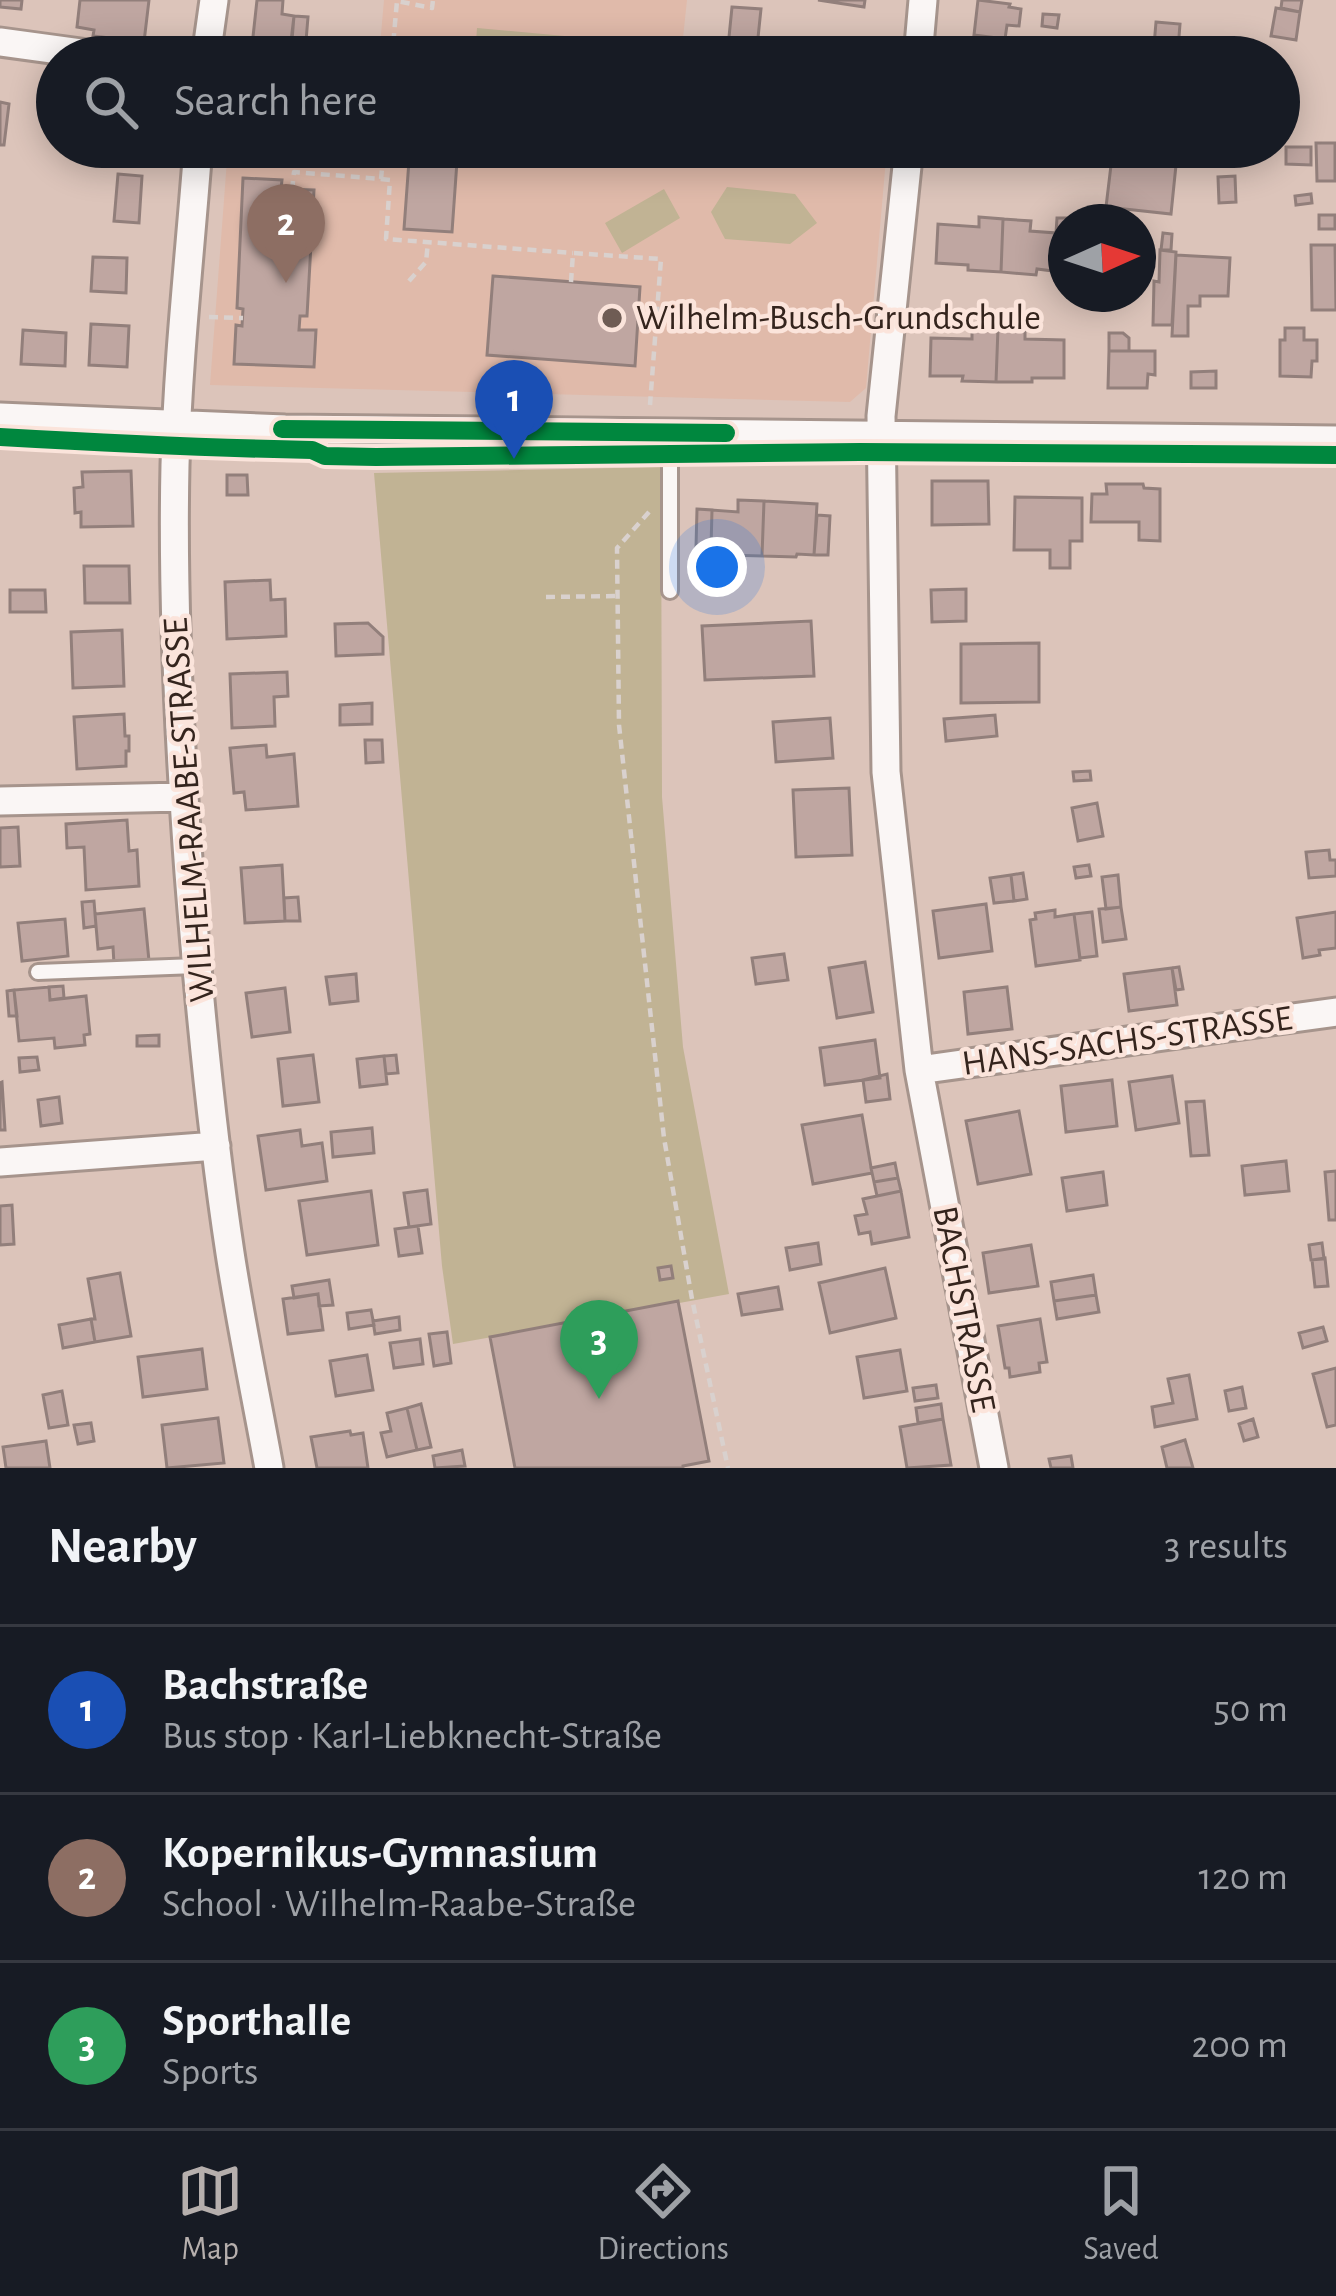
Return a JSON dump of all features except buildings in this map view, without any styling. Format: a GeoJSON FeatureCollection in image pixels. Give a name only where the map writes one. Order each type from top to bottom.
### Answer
{"type":"FeatureCollection","features":[{"type":"Feature","properties":{"kind":"street"},"geometry":{"type":"LineString","coordinates":[[209,36],[214,0]]}},
{"type":"Feature","properties":{"kind":"street"},"geometry":{"type":"LineString","coordinates":[[920,36],[923,0]]}},
{"type":"Feature","properties":{"kind":"street"},"geometry":{"type":"LineString","coordinates":[[0,42],[36,47]]}},
{"type":"Feature","properties":{"kind":"street","name":"WILHELM-RAABE-STRASSE"},"geometry":{"type":"LineString","coordinates":[[196,168],[177,425],[176,649],[183,797],[196,966],[230,1252],[269,1468]]}},
{"type":"Feature","properties":{"kind":"street","name":"BACHSTRASSE"},"geometry":{"type":"LineString","coordinates":[[907,168],[880,436],[885,768],[919,1070],[994,1468]]}},
{"type":"Feature","properties":{"kind":"street"},"geometry":{"type":"LineString","coordinates":[[0,417],[308,430],[1336,440]]}},
{"type":"Feature","properties":{"kind":"street"},"geometry":{"type":"LineString","coordinates":[[0,801],[183,797]]}},
{"type":"Feature","properties":{"kind":"street","name":"HANS-SACHS-STRASSE"},"geometry":{"type":"LineString","coordinates":[[919,1070],[1336,1012]]}},
{"type":"Feature","properties":{"kind":"street"},"geometry":{"type":"LineString","coordinates":[[0,1162],[217,1147]]}},
{"type":"Feature","properties":{"kind":"lane"},"geometry":{"type":"LineString","coordinates":[[670,432],[670,591]]}},
{"type":"Feature","properties":{"kind":"lane"},"geometry":{"type":"LineString","coordinates":[[38,972],[196,966]]}},
{"type":"Feature","properties":{"kind":"path"},"geometry":{"type":"LineString","coordinates":[[394,36],[397,1],[432,8],[433,0]]}},
{"type":"Feature","properties":{"kind":"path"},"geometry":{"type":"LineString","coordinates":[[381,179],[382,168]]}},
{"type":"Feature","properties":{"kind":"path"},"geometry":{"type":"LineString","coordinates":[[292,190],[294,172],[390,180],[386,239],[661,259],[650,404]]}},
{"type":"Feature","properties":{"kind":"path"},"geometry":{"type":"LineString","coordinates":[[409,281],[427,262],[428,242]]}},
{"type":"Feature","properties":{"kind":"path"},"geometry":{"type":"LineString","coordinates":[[571,282],[573,253]]}},
{"type":"Feature","properties":{"kind":"path"},"geometry":{"type":"LineString","coordinates":[[670,492],[617,548],[619,725],[664,1138],[728,1468]]}},
{"type":"Feature","properties":{"kind":"path"},"geometry":{"type":"LineString","coordinates":[[546,597],[618,596]]}},
{"type":"Feature","properties":{"kind":"shaded area"},"geometry":{"type":"Polygon","coordinates":[[[384,0],[687,0],[683,36],[381,36],[384,0]]]}},
{"type":"Feature","properties":{"kind":"shaded area"},"geometry":{"type":"Polygon","coordinates":[[[477,28],[564,36],[476,36],[477,28]]]}},
{"type":"Feature","properties":{"kind":"shaded area","name":"Wilhelm-Busch-Grundschule"},"geometry":{"type":"Polygon","coordinates":[[[226,168],[885,168],[866,388],[850,402],[210,385],[226,168]]]}},
{"type":"Feature","properties":{"kind":"shaded area"},"geometry":{"type":"Polygon","coordinates":[[[727,187],[795,194],[817,223],[790,244],[725,239],[711,212],[727,187]]]}},
{"type":"Feature","properties":{"kind":"shaded area"},"geometry":{"type":"Polygon","coordinates":[[[664,189],[680,218],[622,253],[605,223],[664,189]]]}},
{"type":"Feature","properties":{"kind":"shaded area"},"geometry":{"type":"Polygon","coordinates":[[[661,467],[662,797],[683,1047],[729,1294],[453,1344],[442,1266],[374,473],[661,467]]]}},
{"type":"Feature","properties":{"kind":"cycle path"},"geometry":{"type":"LineString","coordinates":[[282,429],[726,433]]}},
{"type":"Feature","properties":{"kind":"cycle path"},"geometry":{"type":"LineString","coordinates":[[0,437],[376,457],[860,452],[1336,455]]}},
{"type":"Feature","properties":{"kind":"place","name":"Kopernikus-Gymnasium"},"geometry":{"type":"Point","coordinates":[286,283]}},
{"type":"Feature","properties":{"kind":"place","name":"Wilhelm-Busch-Grundschule"},"geometry":{"type":"Point","coordinates":[612,318]}},
{"type":"Feature","properties":{"kind":"place","name":"Bachstraße"},"geometry":{"type":"Point","coordinates":[514,459]}},
{"type":"Feature","properties":{"kind":"place","name":"Sporthalle"},"geometry":{"type":"Point","coordinates":[599,1399]}}]}
